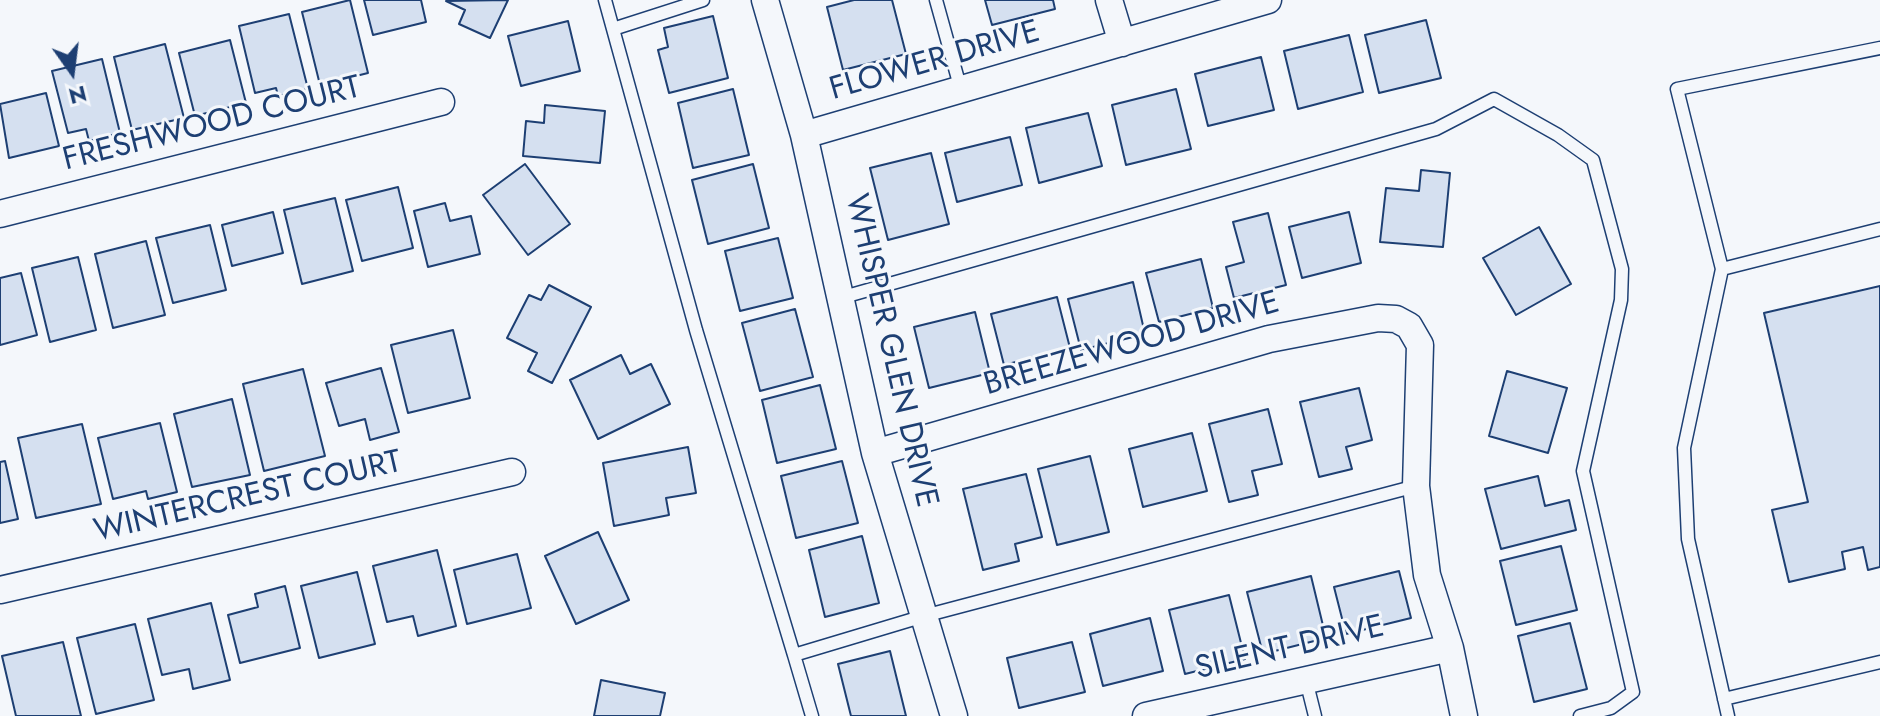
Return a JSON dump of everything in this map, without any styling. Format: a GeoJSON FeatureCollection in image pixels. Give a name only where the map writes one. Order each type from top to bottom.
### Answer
{"type":"FeatureCollection","features":[{"type":"Feature","properties":{"kind":"street","name":"WHISPER GLEN DRIVE"},"geometry":{"type":"LineString","coordinates":[[765,0],[804,135],[875,453],[954,716]]}},
{"type":"Feature","properties":{"kind":"street"},"geometry":{"type":"LineString","coordinates":[[1109,0],[1122,43]]}},
{"type":"Feature","properties":{"kind":"street","name":"FLOWER DRIVE"},"geometry":{"type":"LineString","coordinates":[[804,135],[1268,0]]}},
{"type":"Feature","properties":{"kind":"street","name":"FRESHWOOD COURT"},"geometry":{"type":"LineString","coordinates":[[0,214],[441,102]]}},
{"type":"Feature","properties":{"kind":"street","name":"BREEZEWOOD DRIVE"},"geometry":{"type":"LineString","coordinates":[[875,453],[1269,339],[1378,318],[1396,319],[1409,326],[1420,345],[1416,486]]}},
{"type":"Feature","properties":{"kind":"street","name":"WINTERCREST COURT"},"geometry":{"type":"LineString","coordinates":[[0,590],[512,472]]}},
{"type":"Feature","properties":{"kind":"street"},"geometry":{"type":"LineString","coordinates":[[1416,486],[1427,575],[1450,648],[1464,716]]}},
{"type":"Feature","properties":{"kind":"street","name":"SILENT DRIVE"},"geometry":{"type":"LineString","coordinates":[[1146,716],[1450,648]]}},
{"type":"Feature","properties":{"kind":"lane"},"geometry":{"type":"LineString","coordinates":[[605,0],[704,358],[812,716]]}},
{"type":"Feature","properties":{"kind":"lane"},"geometry":{"type":"LineString","coordinates":[[613,29],[703,0]]}},
{"type":"Feature","properties":{"kind":"lane"},"geometry":{"type":"LineString","coordinates":[[936,0],[961,90]]}},
{"type":"Feature","properties":{"kind":"lane"},"geometry":{"type":"LineString","coordinates":[[1728,716],[1688,539],[1684,448],[1722,269],[1677,89],[1880,48]]}},
{"type":"Feature","properties":{"kind":"lane"},"geometry":{"type":"LineString","coordinates":[[840,298],[1436,129],[1494,99],[1558,135],[1593,160],[1622,269],[1621,300],[1583,471],[1633,692],[1611,708],[1580,716]]}},
{"type":"Feature","properties":{"kind":"lane"},"geometry":{"type":"LineString","coordinates":[[1722,269],[1880,229]]}},
{"type":"Feature","properties":{"kind":"lane"},"geometry":{"type":"LineString","coordinates":[[794,655],[924,616],[1416,486]]}},
{"type":"Feature","properties":{"kind":"lane"},"geometry":{"type":"LineString","coordinates":[[1724,699],[1880,662]]}},
{"type":"Feature","properties":{"kind":"lane"},"geometry":{"type":"LineString","coordinates":[[1306,680],[1315,716]]}},
{"type":"Feature","properties":{"kind":"building"},"geometry":{"type":"Polygon","coordinates":[[[350,0],[368,73],[320,85],[302,12],[350,0]]]}},
{"type":"Feature","properties":{"kind":"building"},"geometry":{"type":"Polygon","coordinates":[[[364,0],[421,0],[426,22],[373,35],[364,0]]]}},
{"type":"Feature","properties":{"kind":"building"},"geometry":{"type":"Polygon","coordinates":[[[508,0],[490,38],[459,24],[465,10],[446,1],[508,0]]]}},
{"type":"Feature","properties":{"kind":"building"},"geometry":{"type":"Polygon","coordinates":[[[854,0],[892,0],[906,54],[843,70],[827,7],[854,0]]]}},
{"type":"Feature","properties":{"kind":"building"},"geometry":{"type":"Polygon","coordinates":[[[985,0],[1053,0],[1055,9],[992,25],[985,0]]]}},
{"type":"Feature","properties":{"kind":"building"},"geometry":{"type":"Polygon","coordinates":[[[289,14],[308,89],[278,96],[276,88],[255,93],[239,26],[289,14]]]}},
{"type":"Feature","properties":{"kind":"building"},"geometry":{"type":"Polygon","coordinates":[[[713,16],[728,78],[669,93],[658,50],[668,47],[664,28],[713,16]]]}},
{"type":"Feature","properties":{"kind":"building"},"geometry":{"type":"Polygon","coordinates":[[[1426,20],[1441,78],[1379,93],[1365,35],[1426,20]]]}},
{"type":"Feature","properties":{"kind":"building"},"geometry":{"type":"Polygon","coordinates":[[[568,21],[580,71],[521,86],[508,36],[568,21]]]}},
{"type":"Feature","properties":{"kind":"building"},"geometry":{"type":"Polygon","coordinates":[[[1349,35],[1363,92],[1298,109],[1284,51],[1349,35]]]}},
{"type":"Feature","properties":{"kind":"building"},"geometry":{"type":"Polygon","coordinates":[[[230,40],[246,103],[195,116],[179,53],[230,40]]]}},
{"type":"Feature","properties":{"kind":"building"},"geometry":{"type":"Polygon","coordinates":[[[165,44],[184,118],[132,130],[114,57],[165,44]]]}},
{"type":"Feature","properties":{"kind":"building"},"geometry":{"type":"Polygon","coordinates":[[[1261,57],[1274,110],[1208,126],[1195,74],[1261,57]]]}},
{"type":"Feature","properties":{"kind":"building"},"geometry":{"type":"Polygon","coordinates":[[[102,59],[120,133],[89,141],[86,129],[68,133],[52,71],[102,59]]]}},
{"type":"Feature","properties":{"kind":"building"},"geometry":{"type":"Polygon","coordinates":[[[733,89],[749,155],[693,168],[678,103],[733,89]]]}},
{"type":"Feature","properties":{"kind":"building"},"geometry":{"type":"Polygon","coordinates":[[[1176,89],[1191,149],[1126,165],[1112,105],[1176,89]]]}},
{"type":"Feature","properties":{"kind":"building"},"geometry":{"type":"Polygon","coordinates":[[[46,93],[59,146],[9,158],[0,104],[46,93]]]}},
{"type":"Feature","properties":{"kind":"building"},"geometry":{"type":"Polygon","coordinates":[[[545,105],[605,111],[600,163],[523,156],[526,121],[544,123],[545,105]]]}},
{"type":"Feature","properties":{"kind":"building"},"geometry":{"type":"Polygon","coordinates":[[[1088,113],[1102,166],[1039,183],[1026,128],[1088,113]]]}},
{"type":"Feature","properties":{"kind":"building"},"geometry":{"type":"Polygon","coordinates":[[[1010,137],[1022,185],[957,202],[945,153],[1010,137]]]}},
{"type":"Feature","properties":{"kind":"building"},"geometry":{"type":"Polygon","coordinates":[[[931,153],[949,224],[888,240],[870,168],[931,153]]]}},
{"type":"Feature","properties":{"kind":"building"},"geometry":{"type":"Polygon","coordinates":[[[525,164],[570,224],[528,255],[483,195],[525,164]]]}},
{"type":"Feature","properties":{"kind":"building"},"geometry":{"type":"Polygon","coordinates":[[[753,164],[769,228],[708,244],[692,180],[753,164]]]}},
{"type":"Feature","properties":{"kind":"building"},"geometry":{"type":"Polygon","coordinates":[[[1421,170],[1450,173],[1443,247],[1380,242],[1386,188],[1419,191],[1421,170]]]}},
{"type":"Feature","properties":{"kind":"building"},"geometry":{"type":"Polygon","coordinates":[[[398,187],[413,248],[362,261],[346,200],[398,187]]]}},
{"type":"Feature","properties":{"kind":"building"},"geometry":{"type":"Polygon","coordinates":[[[335,198],[353,271],[302,284],[284,210],[335,198]]]}},
{"type":"Feature","properties":{"kind":"building"},"geometry":{"type":"Polygon","coordinates":[[[445,203],[450,221],[471,216],[480,254],[428,267],[414,211],[445,203]]]}},
{"type":"Feature","properties":{"kind":"building"},"geometry":{"type":"Polygon","coordinates":[[[273,212],[283,253],[232,266],[222,225],[273,212]]]}},
{"type":"Feature","properties":{"kind":"building"},"geometry":{"type":"Polygon","coordinates":[[[1349,212],[1361,263],[1302,278],[1289,227],[1349,212]]]}},
{"type":"Feature","properties":{"kind":"building"},"geometry":{"type":"Polygon","coordinates":[[[1268,213],[1286,285],[1234,298],[1226,267],[1244,262],[1233,222],[1268,213]]]}},
{"type":"Feature","properties":{"kind":"building"},"geometry":{"type":"Polygon","coordinates":[[[210,225],[226,290],[173,303],[156,238],[210,225]]]}},
{"type":"Feature","properties":{"kind":"building"},"geometry":{"type":"Polygon","coordinates":[[[1539,227],[1571,284],[1516,315],[1483,258],[1539,227]]]}},
{"type":"Feature","properties":{"kind":"building"},"geometry":{"type":"Polygon","coordinates":[[[778,238],[793,298],[740,311],[725,251],[778,238]]]}},
{"type":"Feature","properties":{"kind":"building"},"geometry":{"type":"Polygon","coordinates":[[[146,241],[165,315],[113,328],[95,254],[146,241]]]}},
{"type":"Feature","properties":{"kind":"building"},"geometry":{"type":"Polygon","coordinates":[[[78,257],[96,330],[50,342],[32,268],[78,257]]]}},
{"type":"Feature","properties":{"kind":"building"},"geometry":{"type":"Polygon","coordinates":[[[1201,259],[1213,308],[1159,322],[1146,273],[1201,259]]]}},
{"type":"Feature","properties":{"kind":"building"},"geometry":{"type":"Polygon","coordinates":[[[21,273],[37,335],[0,345],[0,278],[21,273]]]}},
{"type":"Feature","properties":{"kind":"building"},"geometry":{"type":"Polygon","coordinates":[[[1133,282],[1145,334],[1081,350],[1068,299],[1133,282]]]}},
{"type":"Feature","properties":{"kind":"building"},"geometry":{"type":"Polygon","coordinates":[[[549,285],[591,307],[552,383],[528,371],[537,353],[507,338],[529,295],[541,300],[549,285]]]}},
{"type":"Feature","properties":{"kind":"building"},"geometry":{"type":"Polygon","coordinates":[[[1880,286],[1880,567],[1868,570],[1863,547],[1842,552],[1845,569],[1789,582],[1772,510],[1808,502],[1764,313],[1880,286]]]}},
{"type":"Feature","properties":{"kind":"building"},"geometry":{"type":"Polygon","coordinates":[[[1057,297],[1070,348],[1004,365],[991,314],[1057,297]]]}},
{"type":"Feature","properties":{"kind":"building"},"geometry":{"type":"Polygon","coordinates":[[[795,309],[813,377],[760,391],[742,323],[795,309]]]}},
{"type":"Feature","properties":{"kind":"building"},"geometry":{"type":"Polygon","coordinates":[[[975,312],[990,373],[929,388],[914,327],[975,312]]]}},
{"type":"Feature","properties":{"kind":"building"},"geometry":{"type":"Polygon","coordinates":[[[453,330],[470,398],[408,413],[391,345],[453,330]]]}},
{"type":"Feature","properties":{"kind":"building"},"geometry":{"type":"Polygon","coordinates":[[[621,355],[630,374],[651,364],[670,404],[598,439],[570,380],[621,355]]]}},
{"type":"Feature","properties":{"kind":"building"},"geometry":{"type":"Polygon","coordinates":[[[381,368],[399,432],[370,440],[365,419],[339,426],[326,383],[381,368]]]}},
{"type":"Feature","properties":{"kind":"building"},"geometry":{"type":"Polygon","coordinates":[[[303,369],[325,456],[264,471],[243,384],[303,369]]]}},
{"type":"Feature","properties":{"kind":"building"},"geometry":{"type":"Polygon","coordinates":[[[1507,371],[1567,388],[1548,453],[1489,436],[1507,371]]]}},
{"type":"Feature","properties":{"kind":"building"},"geometry":{"type":"Polygon","coordinates":[[[820,385],[836,449],[777,463],[762,400],[820,385]]]}},
{"type":"Feature","properties":{"kind":"building"},"geometry":{"type":"Polygon","coordinates":[[[1359,388],[1372,440],[1346,447],[1352,469],[1319,477],[1300,402],[1359,388]]]}},
{"type":"Feature","properties":{"kind":"building"},"geometry":{"type":"Polygon","coordinates":[[[232,399],[250,475],[192,487],[174,414],[232,399]]]}},
{"type":"Feature","properties":{"kind":"building"},"geometry":{"type":"Polygon","coordinates":[[[1268,409],[1282,464],[1252,471],[1258,495],[1229,502],[1209,424],[1268,409]]]}},
{"type":"Feature","properties":{"kind":"building"},"geometry":{"type":"Polygon","coordinates":[[[160,423],[177,492],[148,499],[146,491],[113,499],[98,438],[160,423]]]}},
{"type":"Feature","properties":{"kind":"building"},"geometry":{"type":"Polygon","coordinates":[[[82,424],[101,504],[36,518],[18,438],[82,424]]]}},
{"type":"Feature","properties":{"kind":"building"},"geometry":{"type":"Polygon","coordinates":[[[1192,433],[1207,491],[1143,507],[1129,449],[1192,433]]]}},
{"type":"Feature","properties":{"kind":"building"},"geometry":{"type":"Polygon","coordinates":[[[688,447],[696,493],[666,498],[669,515],[614,526],[603,463],[688,447]]]}},
{"type":"Feature","properties":{"kind":"building"},"geometry":{"type":"Polygon","coordinates":[[[1090,456],[1109,532],[1057,545],[1038,469],[1090,456]]]}},
{"type":"Feature","properties":{"kind":"building"},"geometry":{"type":"Polygon","coordinates":[[[5,461],[18,519],[0,523],[0,462],[5,461]]]}},
{"type":"Feature","properties":{"kind":"building"},"geometry":{"type":"Polygon","coordinates":[[[842,461],[858,523],[796,538],[781,476],[842,461]]]}},
{"type":"Feature","properties":{"kind":"building"},"geometry":{"type":"Polygon","coordinates":[[[1026,474],[1042,537],[1015,544],[1019,561],[983,570],[963,489],[1026,474]]]}},
{"type":"Feature","properties":{"kind":"building"},"geometry":{"type":"Polygon","coordinates":[[[1538,476],[1545,506],[1569,500],[1576,530],[1501,549],[1485,489],[1538,476]]]}},
{"type":"Feature","properties":{"kind":"building"},"geometry":{"type":"Polygon","coordinates":[[[598,532],[629,600],[576,624],[545,556],[598,532]]]}},
{"type":"Feature","properties":{"kind":"building"},"geometry":{"type":"Polygon","coordinates":[[[862,536],[879,603],[825,617],[809,550],[862,536]]]}},
{"type":"Feature","properties":{"kind":"building"},"geometry":{"type":"Polygon","coordinates":[[[1561,546],[1577,610],[1516,625],[1500,561],[1561,546]]]}},
{"type":"Feature","properties":{"kind":"building"},"geometry":{"type":"Polygon","coordinates":[[[437,550],[456,626],[418,636],[413,616],[387,622],[373,566],[437,550]]]}},
{"type":"Feature","properties":{"kind":"building"},"geometry":{"type":"Polygon","coordinates":[[[517,554],[531,608],[467,624],[454,570],[517,554]]]}},
{"type":"Feature","properties":{"kind":"building"},"geometry":{"type":"Polygon","coordinates":[[[1399,571],[1411,618],[1346,634],[1334,587],[1399,571]]]}},
{"type":"Feature","properties":{"kind":"building"},"geometry":{"type":"Polygon","coordinates":[[[357,572],[375,644],[319,658],[301,586],[357,572]]]}},
{"type":"Feature","properties":{"kind":"building"},"geometry":{"type":"Polygon","coordinates":[[[1311,576],[1326,638],[1263,654],[1247,592],[1311,576]]]}},
{"type":"Feature","properties":{"kind":"building"},"geometry":{"type":"Polygon","coordinates":[[[285,586],[300,648],[240,663],[228,615],[258,607],[255,594],[285,586]]]}},
{"type":"Feature","properties":{"kind":"building"},"geometry":{"type":"Polygon","coordinates":[[[1229,595],[1245,659],[1185,674],[1169,610],[1229,595]]]}},
{"type":"Feature","properties":{"kind":"building"},"geometry":{"type":"Polygon","coordinates":[[[211,603],[230,680],[193,689],[189,669],[162,675],[148,619],[211,603]]]}},
{"type":"Feature","properties":{"kind":"building"},"geometry":{"type":"Polygon","coordinates":[[[1150,618],[1163,671],[1103,686],[1090,634],[1150,618]]]}},
{"type":"Feature","properties":{"kind":"building"},"geometry":{"type":"Polygon","coordinates":[[[1570,623],[1587,689],[1534,702],[1518,636],[1570,623]]]}},
{"type":"Feature","properties":{"kind":"building"},"geometry":{"type":"Polygon","coordinates":[[[135,624],[154,700],[96,714],[77,638],[135,624]]]}},
{"type":"Feature","properties":{"kind":"building"},"geometry":{"type":"Polygon","coordinates":[[[63,642],[81,716],[16,716],[2,656],[63,642]]]}},
{"type":"Feature","properties":{"kind":"building"},"geometry":{"type":"Polygon","coordinates":[[[1072,642],[1085,692],[1019,708],[1007,658],[1072,642]]]}},
{"type":"Feature","properties":{"kind":"building"},"geometry":{"type":"Polygon","coordinates":[[[890,651],[906,716],[851,716],[838,664],[890,651]]]}},
{"type":"Feature","properties":{"kind":"building"},"geometry":{"type":"Polygon","coordinates":[[[601,680],[665,693],[660,716],[594,716],[601,680]]]}}]}
